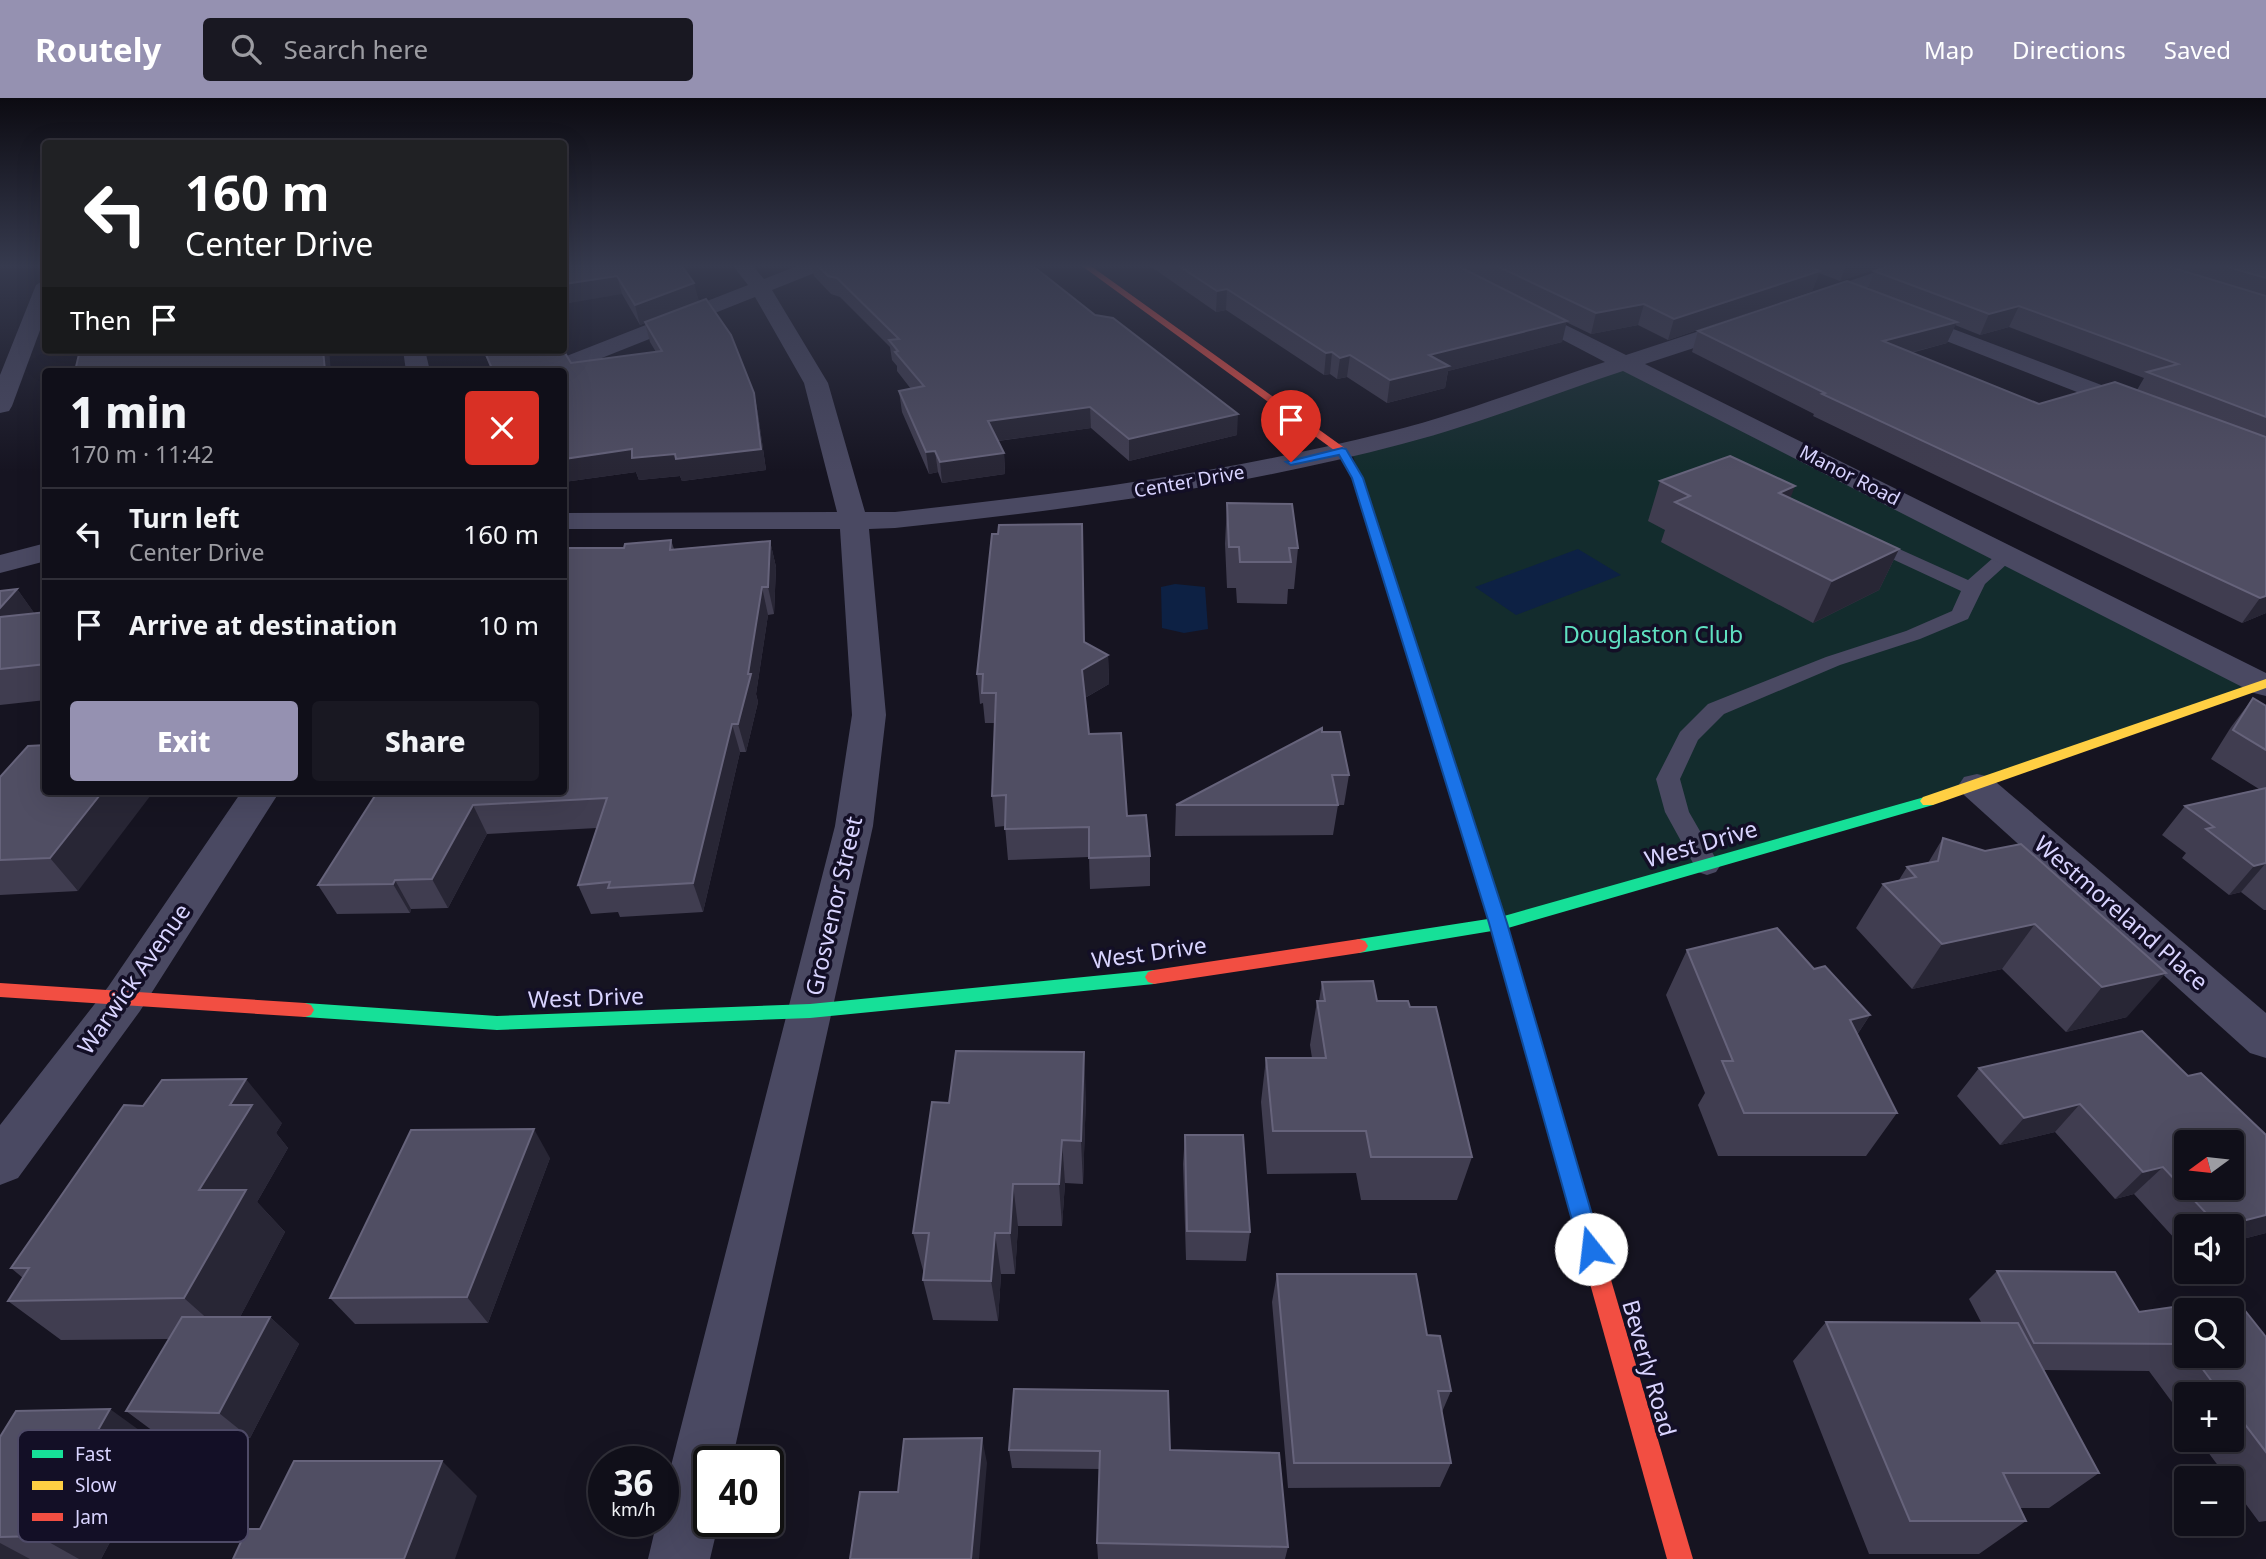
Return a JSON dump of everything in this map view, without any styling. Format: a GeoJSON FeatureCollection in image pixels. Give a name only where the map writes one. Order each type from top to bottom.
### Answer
{"type":"FeatureCollection","features":[{"type":"Feature","properties":{"kind":"street"},"geometry":{"type":"LineString","coordinates":[[0,406],[27,334]]}},
{"type":"Feature","properties":{"kind":"street"},"geometry":{"type":"LineString","coordinates":[[555,368],[628,334]]}},
{"type":"Feature","properties":{"kind":"street","name":"Grosvenor Street"},"geometry":{"type":"LineString","coordinates":[[679,1559],[854,826],[869,715],[854,522],[816,383],[786,334]]}},
{"type":"Feature","properties":{"kind":"street","name":"Beverly Road"},"geometry":{"type":"LineString","coordinates":[[1180,334],[1342,452],[1358,478],[1498,923],[1680,1559]]}},
{"type":"Feature","properties":{"kind":"street","name":"Manor Road"},"geometry":{"type":"LineString","coordinates":[[1569,334],[2265,684]]}},
{"type":"Feature","properties":{"kind":"street","name":"Center Drive"},"geometry":{"type":"LineString","coordinates":[[567,522],[854,522],[1088,499],[1225,476],[1396,438],[1716,334]]}},
{"type":"Feature","properties":{"kind":"street"},"geometry":{"type":"LineString","coordinates":[[1950,334],[2162,416]]}},
{"type":"Feature","properties":{"kind":"street"},"geometry":{"type":"LineString","coordinates":[[0,564],[41,555]]}},
{"type":"Feature","properties":{"kind":"street","name":"West Drive"},"geometry":{"type":"LineString","coordinates":[[0,990],[497,1023],[810,1011],[1137,980],[1498,923],[1707,866],[1977,786],[2265,684]]}},
{"type":"Feature","properties":{"kind":"street","name":"Westmoreland Place"},"geometry":{"type":"LineString","coordinates":[[1977,786],[2266,1040]]}},
{"type":"Feature","properties":{"kind":"street","name":"Warwick Avenue"},"geometry":{"type":"LineString","coordinates":[[0,1163],[124,999],[258,795]]}},
{"type":"Feature","properties":{"kind":"lane"},"geometry":{"type":"LineString","coordinates":[[1851,533],[1970,588]]}},
{"type":"Feature","properties":{"kind":"lane"},"geometry":{"type":"LineString","coordinates":[[1707,866],[1677,812],[1668,779],[1688,737],[1716,709],[1833,661],[1913,635],[1961,615],[1970,588],[1985,570],[2009,554]]}},
{"type":"Feature","properties":{"kind":"green space","name":"Douglaston Club"},"geometry":{"type":"Polygon","coordinates":[[[1629,364],[2263,681],[1977,782],[1500,918],[1351,450],[1629,364]]]}},
{"type":"Feature","properties":{"kind":"water"},"geometry":{"type":"Polygon","coordinates":[[[1578,549],[1621,575],[1516,615],[1475,587],[1578,549]]]}},
{"type":"Feature","properties":{"kind":"water"},"geometry":{"type":"Polygon","coordinates":[[[1175,584],[1205,587],[1208,629],[1184,633],[1162,628],[1161,587],[1175,584]]]}},
{"type":"Feature","properties":{"kind":"building"},"geometry":{"type":"Polygon","coordinates":[[[652,334],[730,334],[754,393],[761,449],[676,459],[675,454],[632,458],[632,449],[567,459],[567,368],[492,368],[486,354],[566,354],[571,363],[662,351],[652,334]]]}},
{"type":"Feature","properties":{"kind":"building"},"geometry":{"type":"Polygon","coordinates":[[[894,334],[1134,334],[1238,414],[1129,439],[1090,407],[988,421],[1004,453],[940,462],[935,451],[926,452],[899,391],[924,386],[895,352],[898,351],[889,340],[899,339],[894,334]]]}},
{"type":"Feature","properties":{"kind":"building"},"geometry":{"type":"Polygon","coordinates":[[[1297,334],[1514,334],[1429,355],[1449,366],[1390,380],[1350,355],[1340,358],[1332,352],[1326,353],[1297,334]]]}},
{"type":"Feature","properties":{"kind":"building"},"geometry":{"type":"Polygon","coordinates":[[[1705,334],[1910,334],[1883,341],[2039,404],[2115,382],[2266,437],[2266,596],[2260,598],[1822,394],[1825,393],[1705,334]]]}},
{"type":"Feature","properties":{"kind":"building"},"geometry":{"type":"Polygon","coordinates":[[[2096,334],[2266,334],[2266,417],[2147,372],[2178,364],[2096,334]]]}},
{"type":"Feature","properties":{"kind":"building"},"geometry":{"type":"Polygon","coordinates":[[[79,354],[323,354],[325,368],[76,368],[79,354]]]}},
{"type":"Feature","properties":{"kind":"building"},"geometry":{"type":"Polygon","coordinates":[[[1730,456],[1795,486],[1779,493],[1899,549],[1832,581],[1675,502],[1690,496],[1660,481],[1730,456]]]}},
{"type":"Feature","properties":{"kind":"building"},"geometry":{"type":"Polygon","coordinates":[[[1227,503],[1292,504],[1298,548],[1289,548],[1291,562],[1240,562],[1239,547],[1229,547],[1227,503]]]}},
{"type":"Feature","properties":{"kind":"building"},"geometry":{"type":"Polygon","coordinates":[[[1082,524],[1084,642],[1108,655],[1082,670],[1089,734],[1121,733],[1127,816],[1146,815],[1150,856],[1089,858],[1089,827],[1005,829],[1006,795],[992,796],[996,693],[982,693],[983,674],[977,674],[992,534],[998,534],[999,525],[1082,524]]]}},
{"type":"Feature","properties":{"kind":"building"},"geometry":{"type":"Polygon","coordinates":[[[671,540],[670,550],[770,541],[768,587],[762,587],[748,674],[751,674],[738,724],[732,724],[693,883],[608,888],[610,882],[578,885],[607,798],[473,805],[432,879],[395,880],[393,884],[318,885],[375,795],[567,795],[567,548],[624,548],[625,544],[671,540]]]}},
{"type":"Feature","properties":{"kind":"building"},"geometry":{"type":"Polygon","coordinates":[[[17,589],[0,608],[0,591],[17,589]]]}},
{"type":"Feature","properties":{"kind":"building"},"geometry":{"type":"Polygon","coordinates":[[[42,612],[42,664],[0,669],[0,617],[42,612]]]}},
{"type":"Feature","properties":{"kind":"building"},"geometry":{"type":"Polygon","coordinates":[[[2253,698],[2266,706],[2266,750],[2233,730],[2253,698]]]}},
{"type":"Feature","properties":{"kind":"building"},"geometry":{"type":"Polygon","coordinates":[[[1322,728],[1322,732],[1340,732],[1349,775],[1332,775],[1338,805],[1176,805],[1322,728]]]}},
{"type":"Feature","properties":{"kind":"building"},"geometry":{"type":"Polygon","coordinates":[[[42,745],[42,795],[100,795],[50,858],[0,860],[0,777],[28,746],[42,745]]]}},
{"type":"Feature","properties":{"kind":"building"},"geometry":{"type":"Polygon","coordinates":[[[2266,788],[2266,863],[2254,866],[2206,829],[2214,827],[2185,806],[2266,788]]]}},
{"type":"Feature","properties":{"kind":"building"},"geometry":{"type":"Polygon","coordinates":[[[1943,838],[1985,851],[2021,844],[2166,973],[2102,987],[2035,924],[1942,944],[1883,884],[1916,877],[1907,867],[1938,861],[1943,838]]]}},
{"type":"Feature","properties":{"kind":"building"},"geometry":{"type":"Polygon","coordinates":[[[1777,928],[1814,969],[1825,966],[1870,1015],[1850,1020],[1897,1113],[1744,1113],[1722,1061],[1733,1061],[1687,950],[1777,928]]]}},
{"type":"Feature","properties":{"kind":"building"},"geometry":{"type":"Polygon","coordinates":[[[1373,981],[1377,1001],[1408,1001],[1410,1007],[1436,1007],[1472,1157],[1371,1157],[1366,1131],[1273,1131],[1266,1058],[1326,1058],[1317,1001],[1325,1001],[1322,982],[1373,981]]]}},
{"type":"Feature","properties":{"kind":"building"},"geometry":{"type":"Polygon","coordinates":[[[2142,1031],[2188,1076],[2201,1073],[2266,1135],[2266,1215],[2244,1221],[2244,1214],[2207,1214],[2194,1200],[2244,1200],[2244,1130],[2174,1130],[2174,1179],[2163,1167],[2143,1172],[2080,1104],[2024,1118],[1979,1068],[2142,1031]]]}},
{"type":"Feature","properties":{"kind":"building"},"geometry":{"type":"Polygon","coordinates":[[[956,1051],[1084,1052],[1081,1141],[1062,1140],[1059,1184],[1013,1184],[1010,1233],[995,1233],[991,1281],[923,1280],[929,1233],[913,1233],[932,1102],[949,1103],[956,1051]]]}},
{"type":"Feature","properties":{"kind":"building"},"geometry":{"type":"Polygon","coordinates":[[[246,1079],[230,1105],[252,1105],[199,1190],[246,1190],[184,1298],[8,1301],[29,1268],[11,1268],[124,1105],[143,1106],[162,1080],[246,1079]]]}},
{"type":"Feature","properties":{"kind":"building"},"geometry":{"type":"Polygon","coordinates":[[[534,1129],[467,1297],[330,1298],[411,1130],[534,1129]]]}},
{"type":"Feature","properties":{"kind":"building"},"geometry":{"type":"Polygon","coordinates":[[[1185,1135],[1243,1135],[1250,1232],[1187,1231],[1185,1135]]]}},
{"type":"Feature","properties":{"kind":"building"},"geometry":{"type":"Polygon","coordinates":[[[1997,1271],[2115,1272],[2139,1312],[2174,1307],[2174,1344],[2034,1343],[1997,1271]]]}},
{"type":"Feature","properties":{"kind":"building"},"geometry":{"type":"Polygon","coordinates":[[[1277,1274],[1416,1274],[1427,1335],[1440,1336],[1451,1391],[1438,1391],[1451,1463],[1294,1463],[1277,1274]]]}},
{"type":"Feature","properties":{"kind":"building"},"geometry":{"type":"Polygon","coordinates":[[[2244,1309],[2266,1337],[2266,1452],[2244,1423],[2244,1382],[2212,1382],[2202,1368],[2244,1368],[2244,1309]]]}},
{"type":"Feature","properties":{"kind":"building"},"geometry":{"type":"Polygon","coordinates":[[[182,1317],[270,1317],[219,1413],[126,1411],[182,1317]]]}},
{"type":"Feature","properties":{"kind":"building"},"geometry":{"type":"Polygon","coordinates":[[[1826,1322],[2018,1323],[2099,1473],[2003,1473],[2026,1521],[1910,1521],[1826,1322]]]}},
{"type":"Feature","properties":{"kind":"building"},"geometry":{"type":"Polygon","coordinates":[[[1014,1389],[1168,1391],[1170,1450],[1279,1453],[1288,1547],[1097,1543],[1100,1451],[1009,1450],[1014,1389]]]}},
{"type":"Feature","properties":{"kind":"building"},"geometry":{"type":"Polygon","coordinates":[[[110,1409],[98,1430],[18,1430],[18,1537],[0,1537],[0,1437],[16,1411],[110,1409]]]}},
{"type":"Feature","properties":{"kind":"building"},"geometry":{"type":"Polygon","coordinates":[[[982,1438],[971,1559],[850,1559],[860,1492],[898,1492],[904,1439],[982,1438]]]}},
{"type":"Feature","properties":{"kind":"building"},"geometry":{"type":"Polygon","coordinates":[[[294,1461],[442,1461],[404,1559],[233,1559],[241,1542],[248,1542],[248,1529],[260,1529],[294,1461]]]}},
{"type":"Feature","properties":{"kind":"traffic: fast"},"geometry":{"type":"LineString","coordinates":[[1351,467],[1358,478],[1498,924],[1598,1273]]}},
{"type":"Feature","properties":{"kind":"traffic: fast"},"geometry":{"type":"LineString","coordinates":[[1359,946],[1498,924],[1928,801]]}},
{"type":"Feature","properties":{"kind":"traffic: fast"},"geometry":{"type":"LineString","coordinates":[[305,1010],[497,1023],[810,1011],[1154,977]]}},
{"type":"Feature","properties":{"kind":"traffic: slow"},"geometry":{"type":"LineString","coordinates":[[1928,801],[2266,683]]}},
{"type":"Feature","properties":{"kind":"traffic: jam"},"geometry":{"type":"LineString","coordinates":[[1180,334],[1342,451],[1351,467]]}},
{"type":"Feature","properties":{"kind":"traffic: jam"},"geometry":{"type":"LineString","coordinates":[[1154,977],[1359,946]]}},
{"type":"Feature","properties":{"kind":"traffic: jam"},"geometry":{"type":"LineString","coordinates":[[0,990],[305,1010]]}},
{"type":"Feature","properties":{"kind":"traffic: jam"},"geometry":{"type":"LineString","coordinates":[[1598,1273],[1680,1559]]}},
{"type":"Feature","properties":{"kind":"route"},"geometry":{"type":"LineString","coordinates":[[1291,462],[1342,452],[1358,478],[1498,923],[1591,1249]]}}]}
